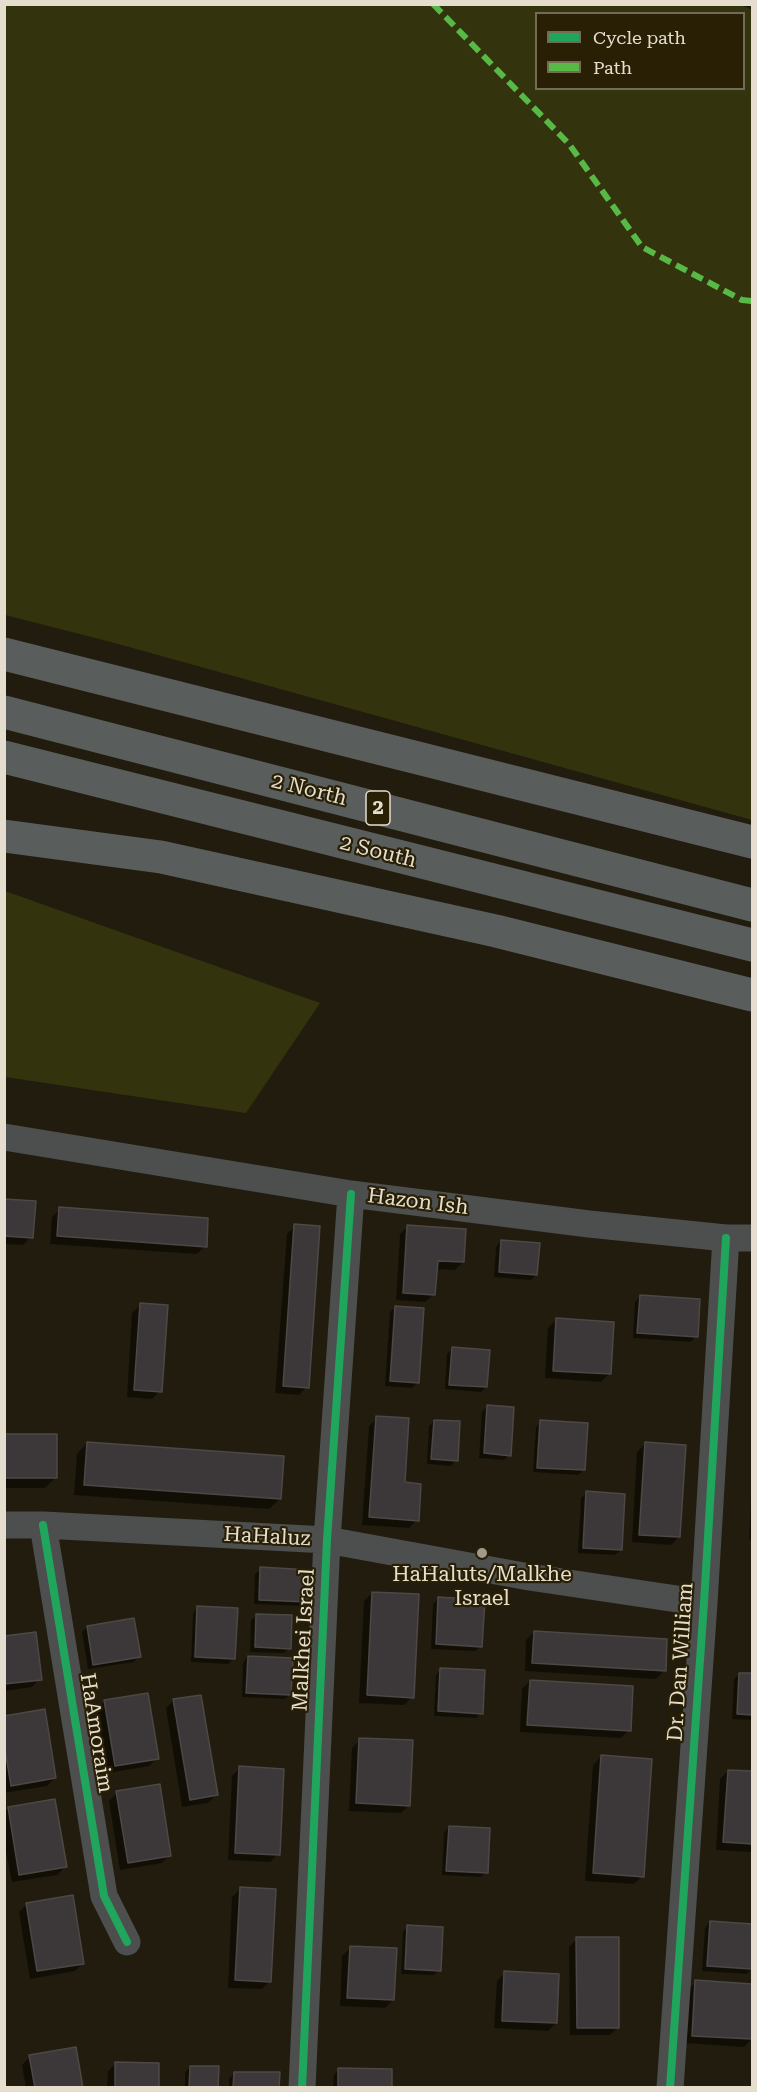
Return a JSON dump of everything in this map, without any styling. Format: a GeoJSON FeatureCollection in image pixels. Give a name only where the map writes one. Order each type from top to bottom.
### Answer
{"type":"FeatureCollection","features":[{"type":"Feature","properties":{"kind":"highway"},"geometry":{"type":"LineString","coordinates":[[4,649],[59,668]]}},
{"type":"Feature","properties":{"kind":"highway"},"geometry":{"type":"LineString","coordinates":[[4,654],[753,842]]}},
{"type":"Feature","properties":{"kind":"highway","name":"2 North"},"geometry":{"type":"LineString","coordinates":[[4,712],[753,905]]}},
{"type":"Feature","properties":{"kind":"highway","name":"2 South"},"geometry":{"type":"LineString","coordinates":[[4,757],[753,945]]}},
{"type":"Feature","properties":{"kind":"highway"},"geometry":{"type":"LineString","coordinates":[[4,836],[161,857],[496,931],[753,995]]}},
{"type":"Feature","properties":{"kind":"street","name":"Hazon Ish"},"geometry":{"type":"LineString","coordinates":[[4,1137],[351,1194],[589,1224],[739,1238]]}},
{"type":"Feature","properties":{"kind":"street","name":"Malkhei Israel"},"geometry":{"type":"LineString","coordinates":[[302,2088],[327,1540],[351,1194]]}},
{"type":"Feature","properties":{"kind":"street","name":"Dr. Dan William"},"geometry":{"type":"LineString","coordinates":[[670,2088],[704,1603],[739,1238]]}},
{"type":"Feature","properties":{"kind":"street","name":"HaHaluz"},"geometry":{"type":"LineString","coordinates":[[4,1525],[43,1525],[327,1540],[529,1577],[704,1603]]}},
{"type":"Feature","properties":{"kind":"street","name":"HaAmoraim"},"geometry":{"type":"LineString","coordinates":[[43,1525],[104,1896],[127,1942]]}},
{"type":"Feature","properties":{"kind":"shaded area"},"geometry":{"type":"Polygon","coordinates":[[[5,5],[741,5],[752,10],[752,820],[111,642],[5,615],[5,5]]]}},
{"type":"Feature","properties":{"kind":"shaded area"},"geometry":{"type":"Polygon","coordinates":[[[5,891],[320,1003],[246,1113],[5,1077],[5,891]]]}},
{"type":"Feature","properties":{"kind":"building"},"geometry":{"type":"Polygon","coordinates":[[[4,1199],[36,1201],[33,1238],[4,1236],[4,1199]]]}},
{"type":"Feature","properties":{"kind":"building"},"geometry":{"type":"Polygon","coordinates":[[[59,1207],[208,1218],[207,1247],[57,1236],[59,1207]]]}},
{"type":"Feature","properties":{"kind":"building"},"geometry":{"type":"Polygon","coordinates":[[[294,1224],[320,1226],[309,1388],[283,1386],[294,1224]]]}},
{"type":"Feature","properties":{"kind":"building"},"geometry":{"type":"Polygon","coordinates":[[[407,1225],[466,1229],[464,1262],[438,1261],[435,1295],[403,1293],[407,1225]]]}},
{"type":"Feature","properties":{"kind":"building"},"geometry":{"type":"Polygon","coordinates":[[[501,1240],[540,1243],[537,1275],[499,1272],[501,1240]]]}},
{"type":"Feature","properties":{"kind":"building"},"geometry":{"type":"Polygon","coordinates":[[[640,1295],[700,1299],[698,1337],[637,1333],[640,1295]]]}},
{"type":"Feature","properties":{"kind":"building"},"geometry":{"type":"Polygon","coordinates":[[[140,1303],[168,1305],[162,1392],[134,1390],[140,1303]]]}},
{"type":"Feature","properties":{"kind":"building"},"geometry":{"type":"Polygon","coordinates":[[[395,1306],[424,1308],[419,1383],[390,1381],[395,1306]]]}},
{"type":"Feature","properties":{"kind":"building"},"geometry":{"type":"Polygon","coordinates":[[[556,1318],[614,1322],[611,1374],[553,1371],[556,1318]]]}},
{"type":"Feature","properties":{"kind":"building"},"geometry":{"type":"Polygon","coordinates":[[[452,1347],[490,1350],[487,1387],[449,1385],[452,1347]]]}},
{"type":"Feature","properties":{"kind":"building"},"geometry":{"type":"Polygon","coordinates":[[[487,1405],[514,1407],[511,1456],[484,1453],[487,1405]]]}},
{"type":"Feature","properties":{"kind":"building"},"geometry":{"type":"Polygon","coordinates":[[[376,1416],[409,1418],[405,1482],[421,1484],[419,1521],[369,1517],[376,1416]]]}},
{"type":"Feature","properties":{"kind":"building"},"geometry":{"type":"Polygon","coordinates":[[[434,1420],[460,1421],[458,1461],[431,1459],[434,1420]]]}},
{"type":"Feature","properties":{"kind":"building"},"geometry":{"type":"Polygon","coordinates":[[[540,1420],[588,1423],[585,1470],[537,1468],[540,1420]]]}},
{"type":"Feature","properties":{"kind":"building"},"geometry":{"type":"Polygon","coordinates":[[[4,1434],[57,1434],[57,1478],[4,1478],[4,1434]]]}},
{"type":"Feature","properties":{"kind":"building"},"geometry":{"type":"Polygon","coordinates":[[[87,1442],[284,1456],[281,1499],[84,1485],[87,1442]]]}},
{"type":"Feature","properties":{"kind":"building"},"geometry":{"type":"Polygon","coordinates":[[[645,1442],[686,1445],[680,1537],[639,1535],[645,1442]]]}},
{"type":"Feature","properties":{"kind":"building"},"geometry":{"type":"Polygon","coordinates":[[[586,1491],[625,1494],[622,1550],[583,1548],[586,1491]]]}},
{"type":"Feature","properties":{"kind":"building"},"geometry":{"type":"Polygon","coordinates":[[[260,1567],[310,1570],[309,1602],[259,1600],[260,1567]]]}},
{"type":"Feature","properties":{"kind":"building"},"geometry":{"type":"Polygon","coordinates":[[[372,1592],[419,1594],[414,1698],[367,1695],[372,1592]]]}},
{"type":"Feature","properties":{"kind":"building"},"geometry":{"type":"Polygon","coordinates":[[[438,1597],[485,1600],[482,1647],[436,1644],[438,1597]]]}},
{"type":"Feature","properties":{"kind":"building"},"geometry":{"type":"Polygon","coordinates":[[[197,1606],[238,1608],[235,1659],[195,1657],[197,1606]]]}},
{"type":"Feature","properties":{"kind":"building"},"geometry":{"type":"Polygon","coordinates":[[[256,1614],[292,1615],[291,1649],[255,1647],[256,1614]]]}},
{"type":"Feature","properties":{"kind":"building"},"geometry":{"type":"Polygon","coordinates":[[[134,1618],[141,1657],[93,1665],[87,1626],[134,1618]]]}},
{"type":"Feature","properties":{"kind":"building"},"geometry":{"type":"Polygon","coordinates":[[[534,1631],[667,1639],[666,1671],[532,1663],[534,1631]]]}},
{"type":"Feature","properties":{"kind":"building"},"geometry":{"type":"Polygon","coordinates":[[[36,1632],[42,1680],[4,1684],[4,1636],[36,1632]]]}},
{"type":"Feature","properties":{"kind":"building"},"geometry":{"type":"Polygon","coordinates":[[[248,1656],[293,1658],[291,1695],[246,1693],[248,1656]]]}},
{"type":"Feature","properties":{"kind":"building"},"geometry":{"type":"Polygon","coordinates":[[[440,1668],[485,1670],[483,1714],[438,1711],[440,1668]]]}},
{"type":"Feature","properties":{"kind":"building"},"geometry":{"type":"Polygon","coordinates":[[[739,1673],[752,1673],[752,1715],[737,1714],[739,1673]]]}},
{"type":"Feature","properties":{"kind":"building"},"geometry":{"type":"Polygon","coordinates":[[[530,1680],[633,1686],[631,1731],[527,1725],[530,1680]]]}},
{"type":"Feature","properties":{"kind":"building"},"geometry":{"type":"Polygon","coordinates":[[[148,1693],[159,1759],[115,1766],[104,1700],[148,1693]]]}},
{"type":"Feature","properties":{"kind":"building"},"geometry":{"type":"Polygon","coordinates":[[[201,1695],[218,1795],[190,1800],[173,1699],[201,1695]]]}},
{"type":"Feature","properties":{"kind":"building"},"geometry":{"type":"Polygon","coordinates":[[[45,1709],[56,1778],[11,1786],[4,1744],[4,1716],[45,1709]]]}},
{"type":"Feature","properties":{"kind":"building"},"geometry":{"type":"Polygon","coordinates":[[[359,1738],[413,1740],[410,1806],[356,1803],[359,1738]]]}},
{"type":"Feature","properties":{"kind":"building"},"geometry":{"type":"Polygon","coordinates":[[[601,1755],[652,1759],[644,1877],[593,1873],[601,1755]]]}},
{"type":"Feature","properties":{"kind":"building"},"geometry":{"type":"Polygon","coordinates":[[[239,1766],[284,1769],[280,1855],[235,1853],[239,1766]]]}},
{"type":"Feature","properties":{"kind":"building"},"geometry":{"type":"Polygon","coordinates":[[[728,1770],[752,1771],[752,1844],[723,1842],[728,1770]]]}},
{"type":"Feature","properties":{"kind":"building"},"geometry":{"type":"Polygon","coordinates":[[[160,1784],[171,1856],[128,1863],[116,1791],[160,1784]]]}},
{"type":"Feature","properties":{"kind":"building"},"geometry":{"type":"Polygon","coordinates":[[[55,1799],[67,1867],[19,1875],[8,1807],[55,1799]]]}},
{"type":"Feature","properties":{"kind":"building"},"geometry":{"type":"Polygon","coordinates":[[[449,1826],[490,1828],[488,1873],[446,1871],[449,1826]]]}},
{"type":"Feature","properties":{"kind":"building"},"geometry":{"type":"Polygon","coordinates":[[[240,1887],[276,1889],[271,1982],[235,1980],[240,1887]]]}},
{"type":"Feature","properties":{"kind":"building"},"geometry":{"type":"Polygon","coordinates":[[[73,1895],[84,1964],[37,1971],[26,1903],[73,1895]]]}},
{"type":"Feature","properties":{"kind":"building"},"geometry":{"type":"Polygon","coordinates":[[[710,1921],[752,1924],[752,1969],[707,1966],[710,1921]]]}},
{"type":"Feature","properties":{"kind":"building"},"geometry":{"type":"Polygon","coordinates":[[[407,1925],[443,1927],[441,1971],[405,1969],[407,1925]]]}},
{"type":"Feature","properties":{"kind":"building"},"geometry":{"type":"Polygon","coordinates":[[[576,1937],[619,1937],[619,2028],[577,2028],[576,1937]]]}},
{"type":"Feature","properties":{"kind":"building"},"geometry":{"type":"Polygon","coordinates":[[[350,1946],[397,1948],[394,2000],[347,1998],[350,1946]]]}},
{"type":"Feature","properties":{"kind":"building"},"geometry":{"type":"Polygon","coordinates":[[[504,1971],[559,1974],[557,2023],[502,2021],[504,1971]]]}},
{"type":"Feature","properties":{"kind":"building"},"geometry":{"type":"Polygon","coordinates":[[[695,1980],[752,1984],[752,2039],[692,2036],[695,1980]]]}},
{"type":"Feature","properties":{"kind":"building"},"geometry":{"type":"Polygon","coordinates":[[[76,2047],[83,2088],[35,2088],[29,2055],[76,2047]]]}},
{"type":"Feature","properties":{"kind":"building"},"geometry":{"type":"Polygon","coordinates":[[[115,2062],[159,2063],[159,2088],[115,2088],[115,2062]]]}},
{"type":"Feature","properties":{"kind":"building"},"geometry":{"type":"Polygon","coordinates":[[[190,2066],[219,2066],[218,2088],[189,2088],[190,2066]]]}},
{"type":"Feature","properties":{"kind":"building"},"geometry":{"type":"Polygon","coordinates":[[[338,2068],[392,2069],[392,2088],[338,2088],[338,2068]]]}},
{"type":"Feature","properties":{"kind":"building"},"geometry":{"type":"Polygon","coordinates":[[[234,2072],[280,2072],[279,2088],[233,2088],[234,2072]]]}},
{"type":"Feature","properties":{"kind":"marked path"},"geometry":{"type":"LineString","coordinates":[[433,4],[569,144],[642,247],[742,300],[752,301]]}},
{"type":"Feature","properties":{"kind":"cycle path"},"geometry":{"type":"LineString","coordinates":[[302,2088],[327,1540],[351,1194]]}},
{"type":"Feature","properties":{"kind":"cycle path"},"geometry":{"type":"LineString","coordinates":[[670,2088],[704,1603],[726,1238]]}},
{"type":"Feature","properties":{"kind":"cycle path"},"geometry":{"type":"LineString","coordinates":[[43,1525],[104,1896],[127,1942]]}},
{"type":"Feature","properties":{"kind":"place","name":"HaHaluts/Malkhe Israel"},"geometry":{"type":"Point","coordinates":[482,1553]}}]}
